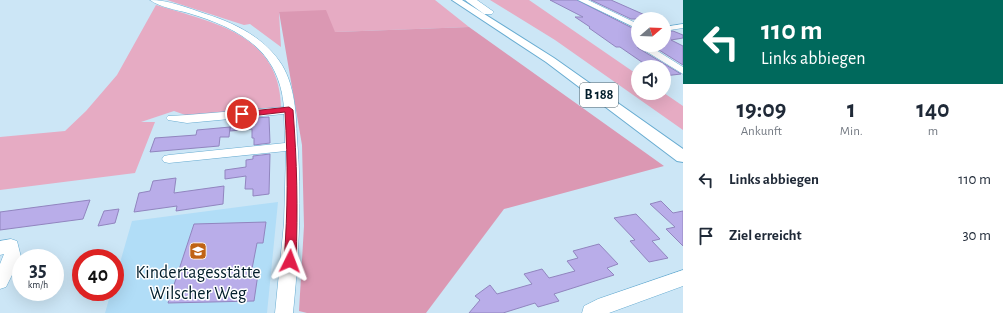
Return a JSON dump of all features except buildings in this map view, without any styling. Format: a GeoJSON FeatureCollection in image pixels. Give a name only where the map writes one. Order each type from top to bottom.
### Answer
{"type":"FeatureCollection","features":[{"type":"Feature","properties":{"kind":"highway"},"geometry":{"type":"LineString","coordinates":[[469,0],[488,12]]}},
{"type":"Feature","properties":{"kind":"main road","name":"B 188"},"geometry":{"type":"LineString","coordinates":[[456,0],[550,60],[683,156]]}},
{"type":"Feature","properties":{"kind":"main road","name":"B 188"},"geometry":{"type":"LineString","coordinates":[[488,12],[581,75],[683,156]]}},
{"type":"Feature","properties":{"kind":"street"},"geometry":{"type":"LineString","coordinates":[[154,0],[221,22],[241,31],[267,52],[279,69],[287,90],[292,146],[293,212],[290,261],[284,313]]}},
{"type":"Feature","properties":{"kind":"street"},"geometry":{"type":"LineString","coordinates":[[582,0],[631,24]]}},
{"type":"Feature","properties":{"kind":"street"},"geometry":{"type":"LineString","coordinates":[[671,28],[683,26]]}},
{"type":"Feature","properties":{"kind":"street"},"geometry":{"type":"LineString","coordinates":[[653,52],[683,71]]}},
{"type":"Feature","properties":{"kind":"street"},"geometry":{"type":"LineString","coordinates":[[172,118],[187,119],[289,110]]}},
{"type":"Feature","properties":{"kind":"street"},"geometry":{"type":"LineString","coordinates":[[169,159],[292,146]]}},
{"type":"Feature","properties":{"kind":"street"},"geometry":{"type":"LineString","coordinates":[[0,248],[11,246],[13,257],[0,281]]}},
{"type":"Feature","properties":{"kind":"street"},"geometry":{"type":"LineString","coordinates":[[591,313],[605,305],[683,278]]}},
{"type":"Feature","properties":{"kind":"shaded area"},"geometry":{"type":"Polygon","coordinates":[[[167,0],[435,0],[469,27],[335,32],[279,12],[281,47],[250,24],[244,25],[167,0]]]}},
{"type":"Feature","properties":{"kind":"shaded area"},"geometry":{"type":"Polygon","coordinates":[[[490,0],[529,0],[631,70],[631,93],[555,40],[490,0]]]}},
{"type":"Feature","properties":{"kind":"shaded area"},"geometry":{"type":"Polygon","coordinates":[[[156,5],[220,26],[240,35],[256,47],[269,63],[278,83],[281,108],[191,117],[174,111],[141,122],[155,122],[135,173],[0,190],[0,137],[65,131],[86,111],[117,75],[156,5]]]}},
{"type":"Feature","properties":{"kind":"shaded area"},"geometry":{"type":"Polygon","coordinates":[[[326,10],[335,32],[469,27],[664,166],[504,209],[426,313],[307,313],[299,311],[304,226],[302,145],[279,12],[326,10]]]}},
{"type":"Feature","properties":{"kind":"shaded area"},"geometry":{"type":"Polygon","coordinates":[[[671,98],[683,106],[683,130],[640,100],[671,100],[671,98]]]}},
{"type":"Feature","properties":{"kind":"shaded area","name":"Kindertagesstätte Wilscher Weg"},"geometry":{"type":"Polygon","coordinates":[[[278,202],[267,313],[105,313],[108,301],[124,301],[124,249],[132,221],[278,202]]]}},
{"type":"Feature","properties":{"kind":"place","name":"Kindertagesstätte Wilscher Weg"},"geometry":{"type":"Point","coordinates":[198,251]}},
{"type":"Feature","properties":{"kind":"route"},"geometry":{"type":"LineString","coordinates":[[242,114],[289,110],[293,174],[293,212],[290,261]]}}]}
